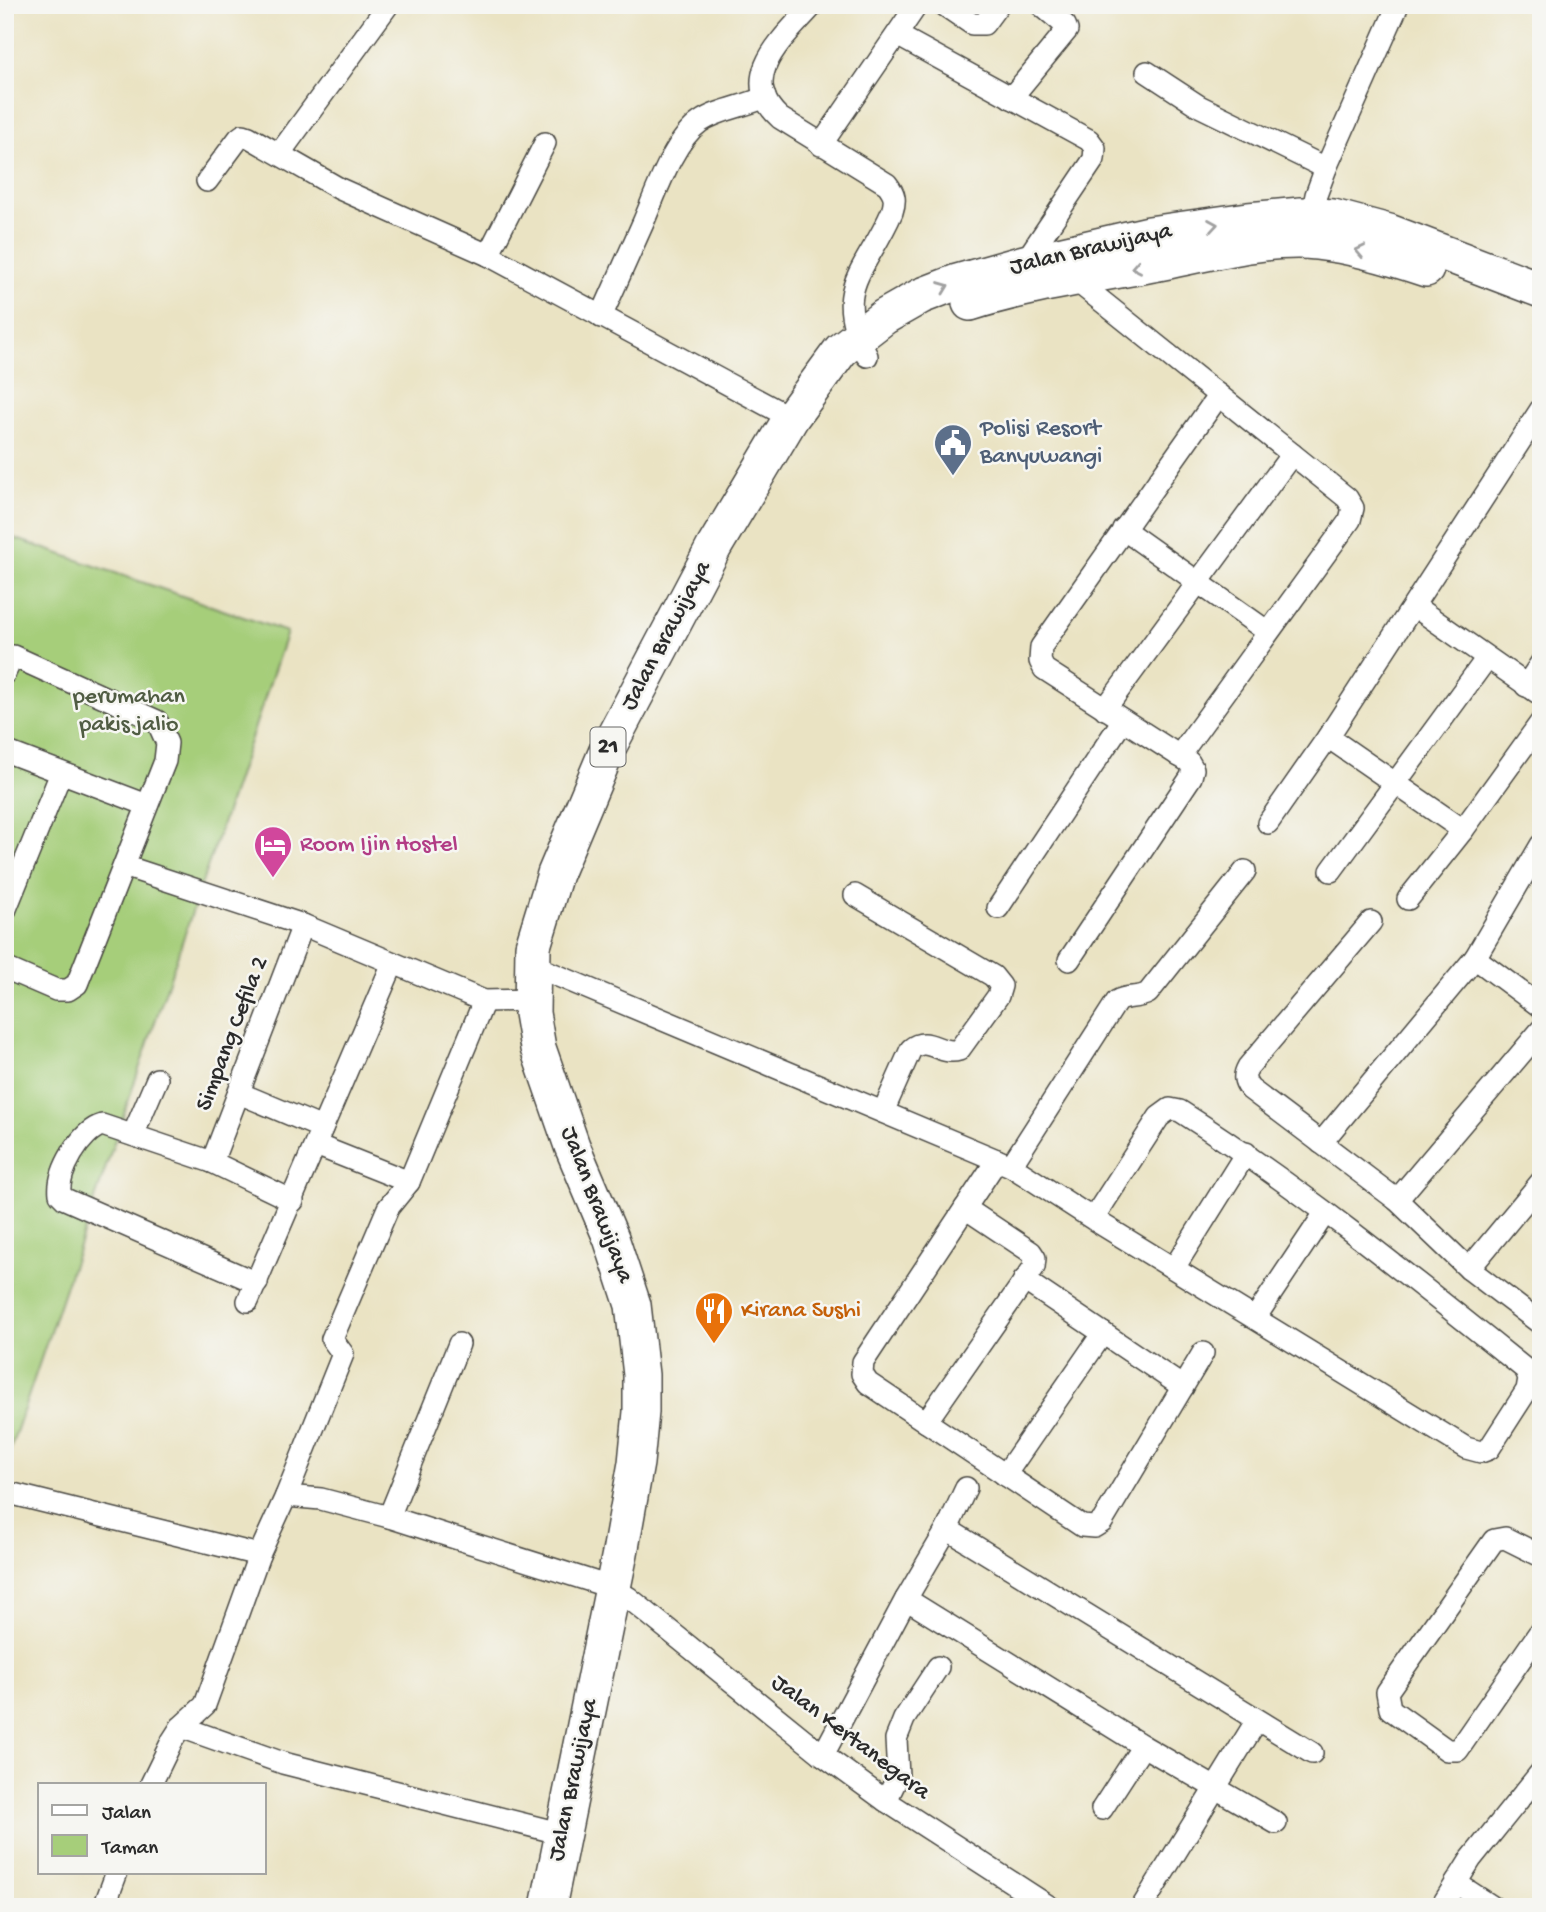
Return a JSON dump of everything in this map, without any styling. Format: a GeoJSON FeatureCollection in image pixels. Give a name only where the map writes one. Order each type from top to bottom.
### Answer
{"type":"FeatureCollection","features":[{"type":"Feature","properties":{"kind":"highway","name":"Jalan Brawijaya"},"geometry":{"type":"LineString","coordinates":[[538,985],[561,909],[589,840],[643,722],[741,540],[783,470],[845,380],[862,346],[921,296],[957,282],[1024,263],[1149,234],[1248,219],[1312,214],[1362,223],[1541,290]]}},
{"type":"Feature","properties":{"kind":"highway","name":"Jalan Brawijaya"},"geometry":{"type":"LineString","coordinates":[[560,1907],[621,1593],[641,1412],[641,1374],[633,1305],[611,1238],[572,1146],[538,1048],[538,985],[533,946],[541,915],[608,746],[714,547],[791,418],[841,350],[897,335],[925,319],[994,296],[1237,247],[1294,241],[1317,242],[1397,259],[1541,311]]}},
{"type":"Feature","properties":{"kind":"highway","name":"Jalan Brawijaya"},"geometry":{"type":"LineString","coordinates":[[548,1907],[621,1593]]}},
{"type":"Feature","properties":{"kind":"street"},"geometry":{"type":"LineString","coordinates":[[280,153],[388,5]]}},
{"type":"Feature","properties":{"kind":"street"},"geometry":{"type":"LineString","coordinates":[[813,5],[767,58],[762,75],[762,88],[771,109],[779,118],[887,184],[893,191],[895,202],[855,282],[849,301],[862,346]]}},
{"type":"Feature","properties":{"kind":"street"},"geometry":{"type":"LineString","coordinates":[[821,145],[917,5]]}},
{"type":"Feature","properties":{"kind":"street"},"geometry":{"type":"LineString","coordinates":[[944,5],[976,25],[984,24],[998,5]]}},
{"type":"Feature","properties":{"kind":"street"},"geometry":{"type":"LineString","coordinates":[[1011,98],[1066,30],[1065,25],[1041,5]]}},
{"type":"Feature","properties":{"kind":"street"},"geometry":{"type":"LineString","coordinates":[[1312,214],[1326,168],[1398,5]]}},
{"type":"Feature","properties":{"kind":"street"},"geometry":{"type":"LineString","coordinates":[[897,35],[1089,140],[1096,148],[1094,159],[1024,263]]}},
{"type":"Feature","properties":{"kind":"street"},"geometry":{"type":"LineString","coordinates":[[1147,72],[1199,106],[1326,168]]}},
{"type":"Feature","properties":{"kind":"street"},"geometry":{"type":"LineString","coordinates":[[601,317],[667,168],[682,142],[698,124],[713,114],[748,105],[765,97]]}},
{"type":"Feature","properties":{"kind":"street"},"geometry":{"type":"LineString","coordinates":[[207,181],[243,135],[333,184],[488,255],[791,418]]}},
{"type":"Feature","properties":{"kind":"street"},"geometry":{"type":"LineString","coordinates":[[488,255],[545,143]]}},
{"type":"Feature","properties":{"kind":"street"},"geometry":{"type":"LineString","coordinates":[[1074,279],[1347,498],[1353,508],[1350,520],[1179,756]]}},
{"type":"Feature","properties":{"kind":"street"},"geometry":{"type":"LineString","coordinates":[[1069,960],[1191,777],[1192,765],[1044,669],[1039,655],[1041,647],[1219,395]]}},
{"type":"Feature","properties":{"kind":"street"},"geometry":{"type":"LineString","coordinates":[[1268,823],[1328,737],[1541,410]]}},
{"type":"Feature","properties":{"kind":"street"},"geometry":{"type":"LineString","coordinates":[[998,908],[1114,714],[1198,582],[1292,454]]}},
{"type":"Feature","properties":{"kind":"street"},"geometry":{"type":"LineString","coordinates":[[1123,529],[1268,632]]}},
{"type":"Feature","properties":{"kind":"street"},"geometry":{"type":"LineString","coordinates":[[1414,606],[1533,690],[1541,663]]}},
{"type":"Feature","properties":{"kind":"street"},"geometry":{"type":"LineString","coordinates":[[1331,870],[1487,657]]}},
{"type":"Feature","properties":{"kind":"street"},"geometry":{"type":"LineString","coordinates":[[5,968],[56,990],[68,990],[77,984],[142,873],[147,805],[165,761],[167,743],[157,721],[8,659]]}},
{"type":"Feature","properties":{"kind":"street"},"geometry":{"type":"LineString","coordinates":[[1408,899],[1463,830],[1541,722]]}},
{"type":"Feature","properties":{"kind":"street"},"geometry":{"type":"LineString","coordinates":[[1328,737],[1463,830]]}},
{"type":"Feature","properties":{"kind":"street"},"geometry":{"type":"LineString","coordinates":[[5,751],[147,805]]}},
{"type":"Feature","properties":{"kind":"street"},"geometry":{"type":"LineString","coordinates":[[5,911],[61,773]]}},
{"type":"Feature","properties":{"kind":"street"},"geometry":{"type":"LineString","coordinates":[[1321,1143],[1475,958],[1541,845]]}},
{"type":"Feature","properties":{"kind":"street"},"geometry":{"type":"LineString","coordinates":[[1203,1353],[1102,1522],[1088,1528],[868,1383],[862,1374],[863,1362],[965,1208],[1004,1163],[1117,1001],[1124,997],[1142,997],[1148,993],[1245,871]]}},
{"type":"Feature","properties":{"kind":"street"},"geometry":{"type":"LineString","coordinates":[[142,873],[303,925],[484,1001],[538,985],[883,1112],[1004,1163],[1093,1219],[1465,1448],[1481,1452],[1489,1449],[1527,1390],[1529,1378],[1525,1369],[1246,1153],[1180,1111],[1164,1111],[1093,1219]]}},
{"type":"Feature","properties":{"kind":"street"},"geometry":{"type":"LineString","coordinates":[[855,895],[993,976],[1001,986],[998,996],[959,1050],[946,1052],[926,1043],[918,1043],[911,1049],[883,1112]]}},
{"type":"Feature","properties":{"kind":"street"},"geometry":{"type":"LineString","coordinates":[[1371,922],[1244,1073],[1244,1079],[1250,1089],[1397,1200],[1469,1269],[1541,1324]]}},
{"type":"Feature","properties":{"kind":"street","name":"Simpang Cefila 2"},"geometry":{"type":"LineString","coordinates":[[212,1162],[303,925]]}},
{"type":"Feature","properties":{"kind":"street"},"geometry":{"type":"LineString","coordinates":[[1475,958],[1541,1007]]}},
{"type":"Feature","properties":{"kind":"street"},"geometry":{"type":"LineString","coordinates":[[293,1201],[212,1162],[102,1125],[89,1129],[61,1175],[60,1194],[73,1203],[253,1292],[293,1201],[393,962]]}},
{"type":"Feature","properties":{"kind":"street"},"geometry":{"type":"LineString","coordinates":[[151,1783],[158,1766],[181,1727],[205,1705],[259,1555],[286,1496],[343,1354],[332,1339],[339,1320],[388,1208],[409,1182],[484,1001]]}},
{"type":"Feature","properties":{"kind":"street"},"geometry":{"type":"LineString","coordinates":[[1397,1200],[1541,1030]]}},
{"type":"Feature","properties":{"kind":"street"},"geometry":{"type":"LineString","coordinates":[[134,1135],[157,1079]]}},
{"type":"Feature","properties":{"kind":"street"},"geometry":{"type":"LineString","coordinates":[[239,1093],[409,1182]]}},
{"type":"Feature","properties":{"kind":"street"},"geometry":{"type":"LineString","coordinates":[[1174,1268],[1246,1153]]}},
{"type":"Feature","properties":{"kind":"street"},"geometry":{"type":"LineString","coordinates":[[1469,1269],[1541,1182]]}},
{"type":"Feature","properties":{"kind":"street"},"geometry":{"type":"LineString","coordinates":[[926,1422],[1034,1266],[1033,1255],[965,1208]]}},
{"type":"Feature","properties":{"kind":"street"},"geometry":{"type":"LineString","coordinates":[[1255,1318],[1325,1213]]}},
{"type":"Feature","properties":{"kind":"street"},"geometry":{"type":"LineString","coordinates":[[1024,1280],[1183,1387]]}},
{"type":"Feature","properties":{"kind":"street"},"geometry":{"type":"LineString","coordinates":[[1005,1475],[1103,1333]]}},
{"type":"Feature","properties":{"kind":"street"},"geometry":{"type":"LineString","coordinates":[[389,1517],[459,1344]]}},
{"type":"Feature","properties":{"kind":"street"},"geometry":{"type":"LineString","coordinates":[[823,1755],[906,1599],[947,1529],[966,1488]]}},
{"type":"Feature","properties":{"kind":"street"},"geometry":{"type":"LineString","coordinates":[[5,1492],[259,1555]]}},
{"type":"Feature","properties":{"kind":"street"},"geometry":{"type":"LineString","coordinates":[[286,1496],[321,1499],[389,1517],[621,1593]]}},
{"type":"Feature","properties":{"kind":"street"},"geometry":{"type":"LineString","coordinates":[[947,1529],[1312,1753]]}},
{"type":"Feature","properties":{"kind":"street"},"geometry":{"type":"LineString","coordinates":[[1541,1556],[1505,1538],[1494,1540],[1387,1692],[1390,1709],[1447,1750],[1458,1751],[1541,1630]]}},
{"type":"Feature","properties":{"kind":"street","name":"Jalan Kertanegara"},"geometry":{"type":"LineString","coordinates":[[621,1593],[823,1755],[1014,1897],[1050,1907]]}},
{"type":"Feature","properties":{"kind":"street"},"geometry":{"type":"LineString","coordinates":[[906,1599],[1143,1746],[1276,1823]]}},
{"type":"Feature","properties":{"kind":"street"},"geometry":{"type":"LineString","coordinates":[[886,1801],[898,1776],[896,1739],[904,1718],[937,1667]]}},
{"type":"Feature","properties":{"kind":"street"},"geometry":{"type":"LineString","coordinates":[[1142,1907],[1257,1720]]}},
{"type":"Feature","properties":{"kind":"street"},"geometry":{"type":"LineString","coordinates":[[181,1727],[283,1763],[563,1834]]}},
{"type":"Feature","properties":{"kind":"street"},"geometry":{"type":"LineString","coordinates":[[1102,1809],[1143,1746]]}},
{"type":"Feature","properties":{"kind":"street"},"geometry":{"type":"LineString","coordinates":[[1441,1907],[1471,1859],[1541,1772]]}},
{"type":"Feature","properties":{"kind":"street"},"geometry":{"type":"LineString","coordinates":[[104,1907],[116,1874]]}},
{"type":"Feature","properties":{"kind":"street"},"geometry":{"type":"LineString","coordinates":[[1456,1883],[1493,1907]]}},
{"type":"Feature","properties":{"kind":"green space","name":"perumahan pakis jalio"},"geometry":{"type":"Polygon","coordinates":[[[5,535],[287,632],[5,1465],[5,535]]]}},
{"type":"Feature","properties":{"kind":"place","name":"Polisi Resort Banyuwangi"},"geometry":{"type":"Point","coordinates":[953,477]}},
{"type":"Feature","properties":{"kind":"place","name":"Room Ijin Hostel"},"geometry":{"type":"Point","coordinates":[273,879]}},
{"type":"Feature","properties":{"kind":"place","name":"Kirana Sushi"},"geometry":{"type":"Point","coordinates":[714,1345]}}]}
